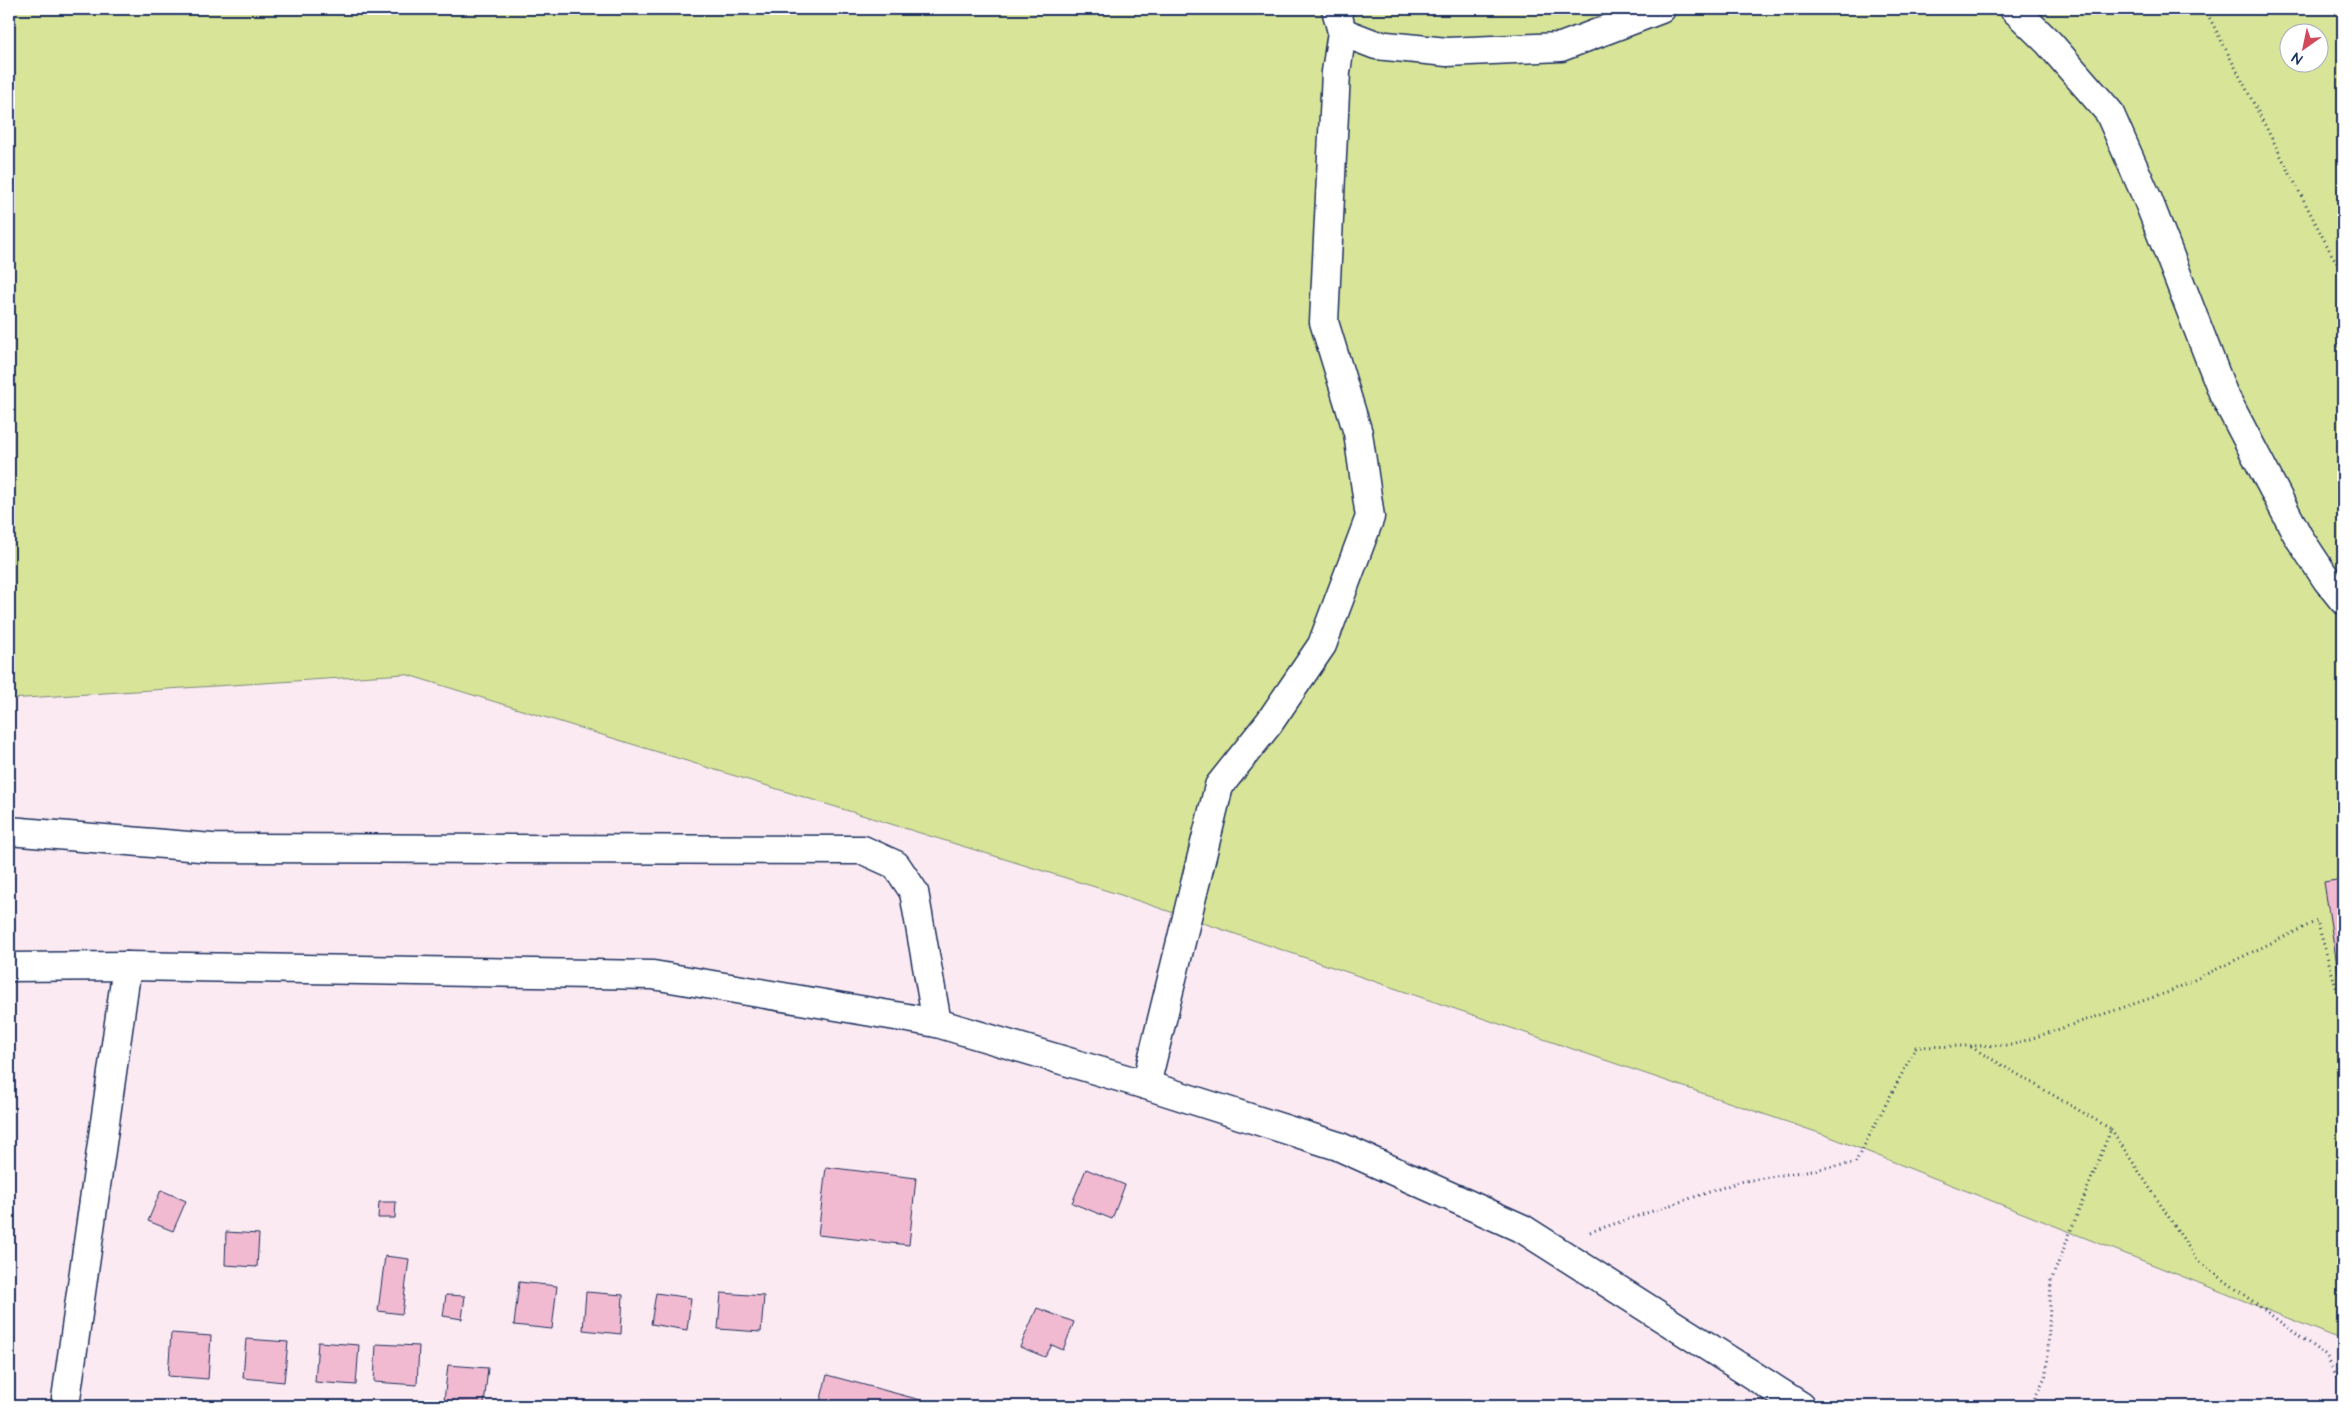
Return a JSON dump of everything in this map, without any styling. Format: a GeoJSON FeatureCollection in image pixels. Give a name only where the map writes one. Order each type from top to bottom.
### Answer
{"type":"FeatureCollection","features":[{"type":"Feature","properties":{"kind":"street"},"geometry":{"type":"LineString","coordinates":[[1339,20],[1376,45],[1447,52],[1561,47],[1661,9]]}},
{"type":"Feature","properties":{"kind":"street"},"geometry":{"type":"LineString","coordinates":[[2014,9],[2049,43],[2109,112],[2148,200],[2223,393],[2298,536],[2327,580],[2343,600]]}},
{"type":"Feature","properties":{"kind":"street"},"geometry":{"type":"LineString","coordinates":[[1146,1085],[1218,786],[1269,723],[1322,645],[1370,517],[1358,433],[1324,322],[1339,20]]}},
{"type":"Feature","properties":{"kind":"street"},"geometry":{"type":"LineString","coordinates":[[9,831],[212,848],[863,850],[896,864],[914,892],[937,1023]]}},
{"type":"Feature","properties":{"kind":"street"},"geometry":{"type":"LineString","coordinates":[[65,1406],[127,966]]}},
{"type":"Feature","properties":{"kind":"street"},"geometry":{"type":"LineString","coordinates":[[9,967],[127,966],[653,975],[937,1023],[1146,1085],[1338,1146],[1523,1229],[1801,1406]]}},
{"type":"Feature","properties":{"kind":"path"},"geometry":{"type":"LineString","coordinates":[[2205,9],[2332,255],[2343,272]]}},
{"type":"Feature","properties":{"kind":"path"},"geometry":{"type":"LineString","coordinates":[[1550,1246],[1739,1182],[1855,1163],[1916,1046],[2012,1045],[2169,992],[2317,921],[2338,994],[2343,994]]}},
{"type":"Feature","properties":{"kind":"path"},"geometry":{"type":"LineString","coordinates":[[1969,1046],[2111,1129],[2197,1260],[2326,1356],[2343,1387]]}},
{"type":"Feature","properties":{"kind":"path"},"geometry":{"type":"LineString","coordinates":[[2031,1406],[2047,1373],[2051,1282],[2111,1129]]}},
{"type":"Feature","properties":{"kind":"green space"},"geometry":{"type":"Polygon","coordinates":[[[9,9],[2343,9],[2343,1340],[1828,1136],[1121,895],[405,674],[9,699],[9,9]]]}},
{"type":"Feature","properties":{"kind":"building"},"geometry":{"type":"Polygon","coordinates":[[[2343,879],[2343,983],[2340,984],[2324,882],[2343,879]]]}},
{"type":"Feature","properties":{"kind":"building"},"geometry":{"type":"Polygon","coordinates":[[[826,1167],[916,1178],[909,1245],[818,1235],[826,1167]]]}},
{"type":"Feature","properties":{"kind":"building"},"geometry":{"type":"Polygon","coordinates":[[[1086,1169],[1125,1185],[1112,1219],[1072,1203],[1086,1169]]]}},
{"type":"Feature","properties":{"kind":"building"},"geometry":{"type":"Polygon","coordinates":[[[161,1190],[186,1201],[173,1231],[148,1221],[161,1190]]]}},
{"type":"Feature","properties":{"kind":"building"},"geometry":{"type":"Polygon","coordinates":[[[379,1202],[396,1202],[395,1218],[378,1218],[379,1202]]]}},
{"type":"Feature","properties":{"kind":"building"},"geometry":{"type":"Polygon","coordinates":[[[226,1232],[259,1234],[257,1267],[225,1265],[226,1232]]]}},
{"type":"Feature","properties":{"kind":"building"},"geometry":{"type":"Polygon","coordinates":[[[385,1256],[409,1259],[402,1314],[378,1311],[385,1256]]]}},
{"type":"Feature","properties":{"kind":"building"},"geometry":{"type":"Polygon","coordinates":[[[519,1282],[557,1286],[552,1329],[514,1325],[519,1282]]]}},
{"type":"Feature","properties":{"kind":"building"},"geometry":{"type":"Polygon","coordinates":[[[586,1292],[623,1295],[621,1334],[583,1330],[586,1292]]]}},
{"type":"Feature","properties":{"kind":"building"},"geometry":{"type":"Polygon","coordinates":[[[656,1293],[691,1298],[687,1330],[651,1324],[656,1293]]]}},
{"type":"Feature","properties":{"kind":"building"},"geometry":{"type":"Polygon","coordinates":[[[721,1293],[764,1296],[761,1332],[718,1329],[721,1293]]]}},
{"type":"Feature","properties":{"kind":"building"},"geometry":{"type":"Polygon","coordinates":[[[446,1295],[465,1296],[462,1319],[443,1316],[446,1295]]]}},
{"type":"Feature","properties":{"kind":"building"},"geometry":{"type":"Polygon","coordinates":[[[1037,1308],[1074,1322],[1063,1350],[1052,1345],[1045,1357],[1020,1347],[1037,1308]]]}},
{"type":"Feature","properties":{"kind":"building"},"geometry":{"type":"Polygon","coordinates":[[[171,1333],[211,1336],[208,1379],[168,1376],[171,1333]]]}},
{"type":"Feature","properties":{"kind":"building"},"geometry":{"type":"Polygon","coordinates":[[[246,1339],[288,1342],[284,1382],[243,1378],[246,1339]]]}},
{"type":"Feature","properties":{"kind":"building"},"geometry":{"type":"Polygon","coordinates":[[[318,1342],[359,1345],[356,1385],[315,1382],[318,1342]]]}},
{"type":"Feature","properties":{"kind":"building"},"geometry":{"type":"Polygon","coordinates":[[[376,1344],[419,1346],[417,1385],[374,1382],[376,1344]]]}},
{"type":"Feature","properties":{"kind":"building"},"geometry":{"type":"Polygon","coordinates":[[[448,1365],[488,1368],[484,1405],[444,1401],[448,1365]]]}},
{"type":"Feature","properties":{"kind":"building"},"geometry":{"type":"Polygon","coordinates":[[[827,1375],[928,1402],[927,1406],[819,1406],[827,1375]]]}}]}
